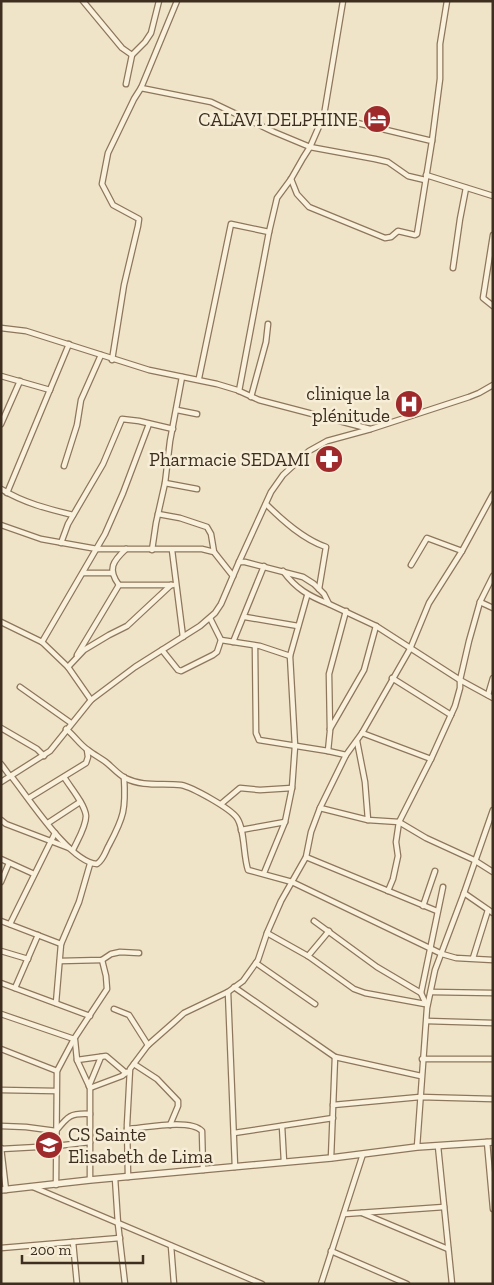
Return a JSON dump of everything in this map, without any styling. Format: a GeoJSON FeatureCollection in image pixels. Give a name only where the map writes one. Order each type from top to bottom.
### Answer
{"type":"FeatureCollection","features":[{"type":"Feature","properties":{"kind":"street"},"geometry":{"type":"LineString","coordinates":[[83,1],[122,48],[132,54]]}},
{"type":"Feature","properties":{"kind":"street"},"geometry":{"type":"LineString","coordinates":[[126,84],[132,54],[145,42],[151,33],[160,1]]}},
{"type":"Feature","properties":{"kind":"street"},"geometry":{"type":"LineString","coordinates":[[112,360],[124,285],[139,219],[113,205],[102,184],[108,153],[134,98],[141,88],[177,1]]}},
{"type":"Feature","properties":{"kind":"street"},"geometry":{"type":"LineString","coordinates":[[239,392],[278,198],[292,179],[310,147],[324,115],[343,1]]}},
{"type":"Feature","properties":{"kind":"street"},"geometry":{"type":"LineString","coordinates":[[292,179],[297,194],[309,207],[386,238],[391,237],[398,230],[417,234],[440,79],[440,44],[447,1]]}},
{"type":"Feature","properties":{"kind":"street"},"geometry":{"type":"LineString","coordinates":[[141,88],[211,102],[310,147],[375,158],[388,162],[408,176],[426,177],[493,196]]}},
{"type":"Feature","properties":{"kind":"street"},"geometry":{"type":"LineString","coordinates":[[324,115],[432,141]]}},
{"type":"Feature","properties":{"kind":"street"},"geometry":{"type":"LineString","coordinates":[[453,268],[466,188]]}},
{"type":"Feature","properties":{"kind":"street"},"geometry":{"type":"LineString","coordinates":[[199,378],[231,224],[270,232]]}},
{"type":"Feature","properties":{"kind":"street"},"geometry":{"type":"LineString","coordinates":[[492,238],[482,298],[493,306]]}},
{"type":"Feature","properties":{"kind":"street"},"geometry":{"type":"LineString","coordinates":[[252,397],[266,342],[268,324]]}},
{"type":"Feature","properties":{"kind":"street"},"geometry":{"type":"LineString","coordinates":[[1,328],[26,331],[112,360],[239,392],[371,429]]}},
{"type":"Feature","properties":{"kind":"street"},"geometry":{"type":"LineString","coordinates":[[7,493],[69,344]]}},
{"type":"Feature","properties":{"kind":"street"},"geometry":{"type":"LineString","coordinates":[[64,466],[77,425],[81,400],[101,356]]}},
{"type":"Feature","properties":{"kind":"street"},"geometry":{"type":"LineString","coordinates":[[1,376],[50,390]]}},
{"type":"Feature","properties":{"kind":"street"},"geometry":{"type":"LineString","coordinates":[[152,550],[165,484],[182,377]]}},
{"type":"Feature","properties":{"kind":"street"},"geometry":{"type":"LineString","coordinates":[[1,424],[20,381]]}},
{"type":"Feature","properties":{"kind":"street"},"geometry":{"type":"LineString","coordinates":[[1,782],[44,756],[90,700],[128,672],[210,618],[219,608],[238,562],[278,482],[309,451],[326,441],[371,429],[474,395],[493,385]]}},
{"type":"Feature","properties":{"kind":"street"},"geometry":{"type":"LineString","coordinates":[[176,410],[197,414]]}},
{"type":"Feature","properties":{"kind":"street"},"geometry":{"type":"LineString","coordinates":[[61,543],[68,524],[103,464],[120,421],[124,418],[173,429]]}},
{"type":"Feature","properties":{"kind":"street"},"geometry":{"type":"LineString","coordinates":[[42,642],[98,549],[119,504],[149,424]]}},
{"type":"Feature","properties":{"kind":"street"},"geometry":{"type":"LineString","coordinates":[[165,484],[197,489]]}},
{"type":"Feature","properties":{"kind":"street"},"geometry":{"type":"LineString","coordinates":[[1,489],[32,504],[73,515]]}},
{"type":"Feature","properties":{"kind":"street"},"geometry":{"type":"LineString","coordinates":[[89,1087],[126,1073],[148,1045],[184,1013],[228,992],[243,981],[256,963],[281,901],[306,857],[311,832],[320,808],[346,755],[362,733],[410,649],[429,603],[462,551],[493,494]]}},
{"type":"Feature","properties":{"kind":"street"},"geometry":{"type":"LineString","coordinates":[[266,504],[299,532],[326,547],[319,589]]}},
{"type":"Feature","properties":{"kind":"street"},"geometry":{"type":"LineString","coordinates":[[158,514],[180,518],[207,527],[211,534],[214,552],[233,576]]}},
{"type":"Feature","properties":{"kind":"street"},"geometry":{"type":"LineString","coordinates":[[1,525],[41,540],[98,549],[172,550],[196,548],[214,552]]}},
{"type":"Feature","properties":{"kind":"street"},"geometry":{"type":"LineString","coordinates":[[411,566],[427,538],[462,551]]}},
{"type":"Feature","properties":{"kind":"street"},"geometry":{"type":"LineString","coordinates":[[119,585],[112,573],[114,560],[126,549]]}},
{"type":"Feature","properties":{"kind":"street"},"geometry":{"type":"LineString","coordinates":[[172,550],[174,584],[183,637]]}},
{"type":"Feature","properties":{"kind":"street"},"geometry":{"type":"LineString","coordinates":[[238,562],[264,566],[302,577],[319,589],[329,604]]}},
{"type":"Feature","properties":{"kind":"street"},"geometry":{"type":"LineString","coordinates":[[233,642],[245,617],[264,566]]}},
{"type":"Feature","properties":{"kind":"street"},"geometry":{"type":"LineString","coordinates":[[283,571],[289,580],[307,596],[346,611],[376,626],[394,636],[410,649],[490,697],[493,678]]}},
{"type":"Feature","properties":{"kind":"street"},"geometry":{"type":"LineString","coordinates":[[84,573],[112,573]]}},
{"type":"Feature","properties":{"kind":"street"},"geometry":{"type":"LineString","coordinates":[[388,891],[393,879],[398,856],[396,842],[400,822],[451,715],[460,688],[468,641],[480,602],[493,576]]}},
{"type":"Feature","properties":{"kind":"street"},"geometry":{"type":"LineString","coordinates":[[119,585],[174,584]]}},
{"type":"Feature","properties":{"kind":"street"},"geometry":{"type":"LineString","coordinates":[[68,666],[84,650],[127,626],[174,584]]}},
{"type":"Feature","properties":{"kind":"street"},"geometry":{"type":"LineString","coordinates":[[76,658],[119,585]]}},
{"type":"Feature","properties":{"kind":"street"},"geometry":{"type":"LineString","coordinates":[[264,873],[285,822],[292,788],[296,746],[290,656],[307,596]]}},
{"type":"Feature","properties":{"kind":"street"},"geometry":{"type":"LineString","coordinates":[[480,602],[493,608]]}},
{"type":"Feature","properties":{"kind":"street"},"geometry":{"type":"LineString","coordinates":[[328,751],[330,731],[329,674],[346,611]]}},
{"type":"Feature","properties":{"kind":"street"},"geometry":{"type":"LineString","coordinates":[[245,617],[298,626]]}},
{"type":"Feature","properties":{"kind":"street"},"geometry":{"type":"LineString","coordinates":[[162,650],[178,670],[182,671],[217,652],[221,640],[210,618]]}},
{"type":"Feature","properties":{"kind":"street"},"geometry":{"type":"LineString","coordinates":[[1,622],[42,642],[68,666],[90,700]]}},
{"type":"Feature","properties":{"kind":"street"},"geometry":{"type":"LineString","coordinates":[[330,731],[364,670],[376,626]]}},
{"type":"Feature","properties":{"kind":"street"},"geometry":{"type":"LineString","coordinates":[[221,640],[255,646],[290,656]]}},
{"type":"Feature","properties":{"kind":"street"},"geometry":{"type":"LineString","coordinates":[[255,646],[256,733],[259,740],[346,755]]}},
{"type":"Feature","properties":{"kind":"street"},"geometry":{"type":"LineString","coordinates":[[392,678],[451,715]]}},
{"type":"Feature","properties":{"kind":"street"},"geometry":{"type":"LineString","coordinates":[[20,687],[71,723]]}},
{"type":"Feature","properties":{"kind":"street"},"geometry":{"type":"LineString","coordinates":[[1,728],[36,749],[44,756]]}},
{"type":"Feature","properties":{"kind":"street"},"geometry":{"type":"LineString","coordinates":[[66,729],[87,750],[97,755],[124,777],[149,784],[189,787],[221,804],[238,819],[248,870],[292,882],[442,954],[456,958],[493,960]]}},
{"type":"Feature","properties":{"kind":"street"},"geometry":{"type":"LineString","coordinates":[[362,733],[431,759]]}},
{"type":"Feature","properties":{"kind":"street"},"geometry":{"type":"LineString","coordinates":[[356,741],[365,782],[368,820]]}},
{"type":"Feature","properties":{"kind":"street"},"geometry":{"type":"LineString","coordinates":[[29,798],[86,763],[88,757],[87,750]]}},
{"type":"Feature","properties":{"kind":"street"},"geometry":{"type":"LineString","coordinates":[[1,764],[55,833],[90,864],[97,864],[101,861],[121,822],[125,803],[124,777]]}},
{"type":"Feature","properties":{"kind":"street"},"geometry":{"type":"LineString","coordinates":[[64,777],[86,814],[85,822],[71,849]]}},
{"type":"Feature","properties":{"kind":"street"},"geometry":{"type":"LineString","coordinates":[[221,804],[240,788],[260,790],[292,788]]}},
{"type":"Feature","properties":{"kind":"street"},"geometry":{"type":"LineString","coordinates":[[48,823],[80,802]]}},
{"type":"Feature","properties":{"kind":"street"},"geometry":{"type":"LineString","coordinates":[[320,808],[368,820],[400,822],[426,838],[474,860],[493,872]]}},
{"type":"Feature","properties":{"kind":"street"},"geometry":{"type":"LineString","coordinates":[[426,1006],[435,970],[493,810]]}},
{"type":"Feature","properties":{"kind":"street"},"geometry":{"type":"LineString","coordinates":[[1,820],[6,824],[49,842],[71,849]]}},
{"type":"Feature","properties":{"kind":"street"},"geometry":{"type":"LineString","coordinates":[[241,830],[285,822]]}},
{"type":"Feature","properties":{"kind":"street"},"geometry":{"type":"LineString","coordinates":[[486,826],[493,829]]}},
{"type":"Feature","properties":{"kind":"street"},"geometry":{"type":"LineString","coordinates":[[10,924],[55,833]]}},
{"type":"Feature","properties":{"kind":"street"},"geometry":{"type":"LineString","coordinates":[[306,857],[437,911]]}},
{"type":"Feature","properties":{"kind":"street"},"geometry":{"type":"LineString","coordinates":[[1,859],[34,874]]}},
{"type":"Feature","properties":{"kind":"street"},"geometry":{"type":"LineString","coordinates":[[1,882],[9,863]]}},
{"type":"Feature","properties":{"kind":"street"},"geometry":{"type":"LineString","coordinates":[[56,1003],[61,944],[79,902],[90,864]]}},
{"type":"Feature","properties":{"kind":"street"},"geometry":{"type":"LineString","coordinates":[[423,906],[435,871]]}},
{"type":"Feature","properties":{"kind":"street"},"geometry":{"type":"LineString","coordinates":[[417,1148],[422,1059],[427,1020],[426,1006],[421,993],[443,887]]}},
{"type":"Feature","properties":{"kind":"street"},"geometry":{"type":"LineString","coordinates":[[464,893],[493,913]]}},
{"type":"Feature","properties":{"kind":"street"},"geometry":{"type":"LineString","coordinates":[[473,958],[488,910]]}},
{"type":"Feature","properties":{"kind":"street"},"geometry":{"type":"LineString","coordinates":[[1,921],[61,944]]}},
{"type":"Feature","properties":{"kind":"street"},"geometry":{"type":"LineString","coordinates":[[314,921],[377,967],[421,993]]}},
{"type":"Feature","properties":{"kind":"street"},"geometry":{"type":"LineString","coordinates":[[308,956],[329,931]]}},
{"type":"Feature","properties":{"kind":"street"},"geometry":{"type":"LineString","coordinates":[[267,933],[308,956],[354,989],[426,1006]]}},
{"type":"Feature","properties":{"kind":"street"},"geometry":{"type":"LineString","coordinates":[[15,988],[38,935]]}},
{"type":"Feature","properties":{"kind":"street"},"geometry":{"type":"LineString","coordinates":[[1,950],[28,959]]}},
{"type":"Feature","properties":{"kind":"street"},"geometry":{"type":"LineString","coordinates":[[60,961],[102,960],[111,954],[120,952],[139,953]]}},
{"type":"Feature","properties":{"kind":"street"},"geometry":{"type":"LineString","coordinates":[[56,1185],[56,1091],[58,1071],[74,1039],[108,986],[102,960]]}},
{"type":"Feature","properties":{"kind":"street"},"geometry":{"type":"LineString","coordinates":[[256,963],[315,1004]]}},
{"type":"Feature","properties":{"kind":"street"},"geometry":{"type":"LineString","coordinates":[[1,983],[90,1016]]}},
{"type":"Feature","properties":{"kind":"street"},"geometry":{"type":"LineString","coordinates":[[234,987],[335,1057],[421,1076]]}},
{"type":"Feature","properties":{"kind":"street"},"geometry":{"type":"LineString","coordinates":[[228,992],[235,1167]]}},
{"type":"Feature","properties":{"kind":"street"},"geometry":{"type":"LineString","coordinates":[[431,992],[493,993]]}},
{"type":"Feature","properties":{"kind":"street"},"geometry":{"type":"LineString","coordinates":[[114,1009],[129,1015],[148,1045]]}},
{"type":"Feature","properties":{"kind":"street"},"geometry":{"type":"LineString","coordinates":[[1,1014],[74,1039]]}},
{"type":"Feature","properties":{"kind":"street"},"geometry":{"type":"LineString","coordinates":[[427,1020],[493,1023]]}},
{"type":"Feature","properties":{"kind":"street"},"geometry":{"type":"LineString","coordinates":[[74,1039],[77,1060],[89,1087],[90,1180]]}},
{"type":"Feature","properties":{"kind":"street"},"geometry":{"type":"LineString","coordinates":[[1,1049],[58,1071]]}},
{"type":"Feature","properties":{"kind":"street"},"geometry":{"type":"LineString","coordinates":[[89,1087],[101,1057]]}},
{"type":"Feature","properties":{"kind":"street"},"geometry":{"type":"LineString","coordinates":[[77,1060],[108,1057],[126,1073]]}},
{"type":"Feature","properties":{"kind":"street"},"geometry":{"type":"LineString","coordinates":[[331,1158],[335,1057]]}},
{"type":"Feature","properties":{"kind":"street"},"geometry":{"type":"LineString","coordinates":[[422,1059],[493,1059]]}},
{"type":"Feature","properties":{"kind":"street"},"geometry":{"type":"LineString","coordinates":[[134,1064],[157,1079],[178,1101],[178,1106],[170,1125]]}},
{"type":"Feature","properties":{"kind":"street"},"geometry":{"type":"LineString","coordinates":[[128,1177],[127,1129],[130,1069]]}},
{"type":"Feature","properties":{"kind":"street"},"geometry":{"type":"LineString","coordinates":[[1,1090],[56,1091]]}},
{"type":"Feature","properties":{"kind":"street"},"geometry":{"type":"LineString","coordinates":[[333,1105],[420,1096],[493,1099]]}},
{"type":"Feature","properties":{"kind":"street"},"geometry":{"type":"LineString","coordinates":[[56,1131],[66,1119],[74,1114],[90,1114]]}},
{"type":"Feature","properties":{"kind":"street"},"geometry":{"type":"LineString","coordinates":[[234,1134],[333,1118]]}},
{"type":"Feature","properties":{"kind":"street"},"geometry":{"type":"LineString","coordinates":[[127,1129],[149,1125],[195,1126],[202,1131],[203,1170]]}},
{"type":"Feature","properties":{"kind":"street"},"geometry":{"type":"LineString","coordinates":[[1,1126],[26,1126],[56,1131]]}},
{"type":"Feature","properties":{"kind":"street"},"geometry":{"type":"LineString","coordinates":[[282,1126],[284,1162]]}},
{"type":"Feature","properties":{"kind":"street"},"geometry":{"type":"LineString","coordinates":[[90,1142],[1,1149],[4,1190],[490,1142],[493,1209]]}},
{"type":"Feature","properties":{"kind":"street"},"geometry":{"type":"LineString","coordinates":[[438,1146],[452,1284]]}},
{"type":"Feature","properties":{"kind":"street"},"geometry":{"type":"LineString","coordinates":[[321,1284],[363,1154]]}},
{"type":"Feature","properties":{"kind":"street"},"geometry":{"type":"LineString","coordinates":[[115,1178],[125,1284]]}},
{"type":"Feature","properties":{"kind":"street"},"geometry":{"type":"LineString","coordinates":[[33,1187],[260,1283]]}},
{"type":"Feature","properties":{"kind":"street"},"geometry":{"type":"LineString","coordinates":[[344,1214],[444,1207]]}},
{"type":"Feature","properties":{"kind":"street"},"geometry":{"type":"LineString","coordinates":[[361,1212],[448,1249]]}},
{"type":"Feature","properties":{"kind":"street"},"geometry":{"type":"LineString","coordinates":[[1,1248],[120,1238]]}},
{"type":"Feature","properties":{"kind":"street"},"geometry":{"type":"LineString","coordinates":[[73,1242],[77,1284]]}},
{"type":"Feature","properties":{"kind":"street"},"geometry":{"type":"LineString","coordinates":[[171,1246],[174,1284]]}},
{"type":"Feature","properties":{"kind":"street"},"geometry":{"type":"LineString","coordinates":[[331,1251],[407,1284]]}},
{"type":"Feature","properties":{"kind":"place","name":"CALAVI DELPHINE"},"geometry":{"type":"Point","coordinates":[377,119]}},
{"type":"Feature","properties":{"kind":"place","name":"clinique la plénitude"},"geometry":{"type":"Point","coordinates":[409,404]}},
{"type":"Feature","properties":{"kind":"place","name":"Pharmacie SEDAMI"},"geometry":{"type":"Point","coordinates":[329,459]}},
{"type":"Feature","properties":{"kind":"place","name":"CS Sainte Elisabeth de Lima"},"geometry":{"type":"Point","coordinates":[49,1145]}}]}
